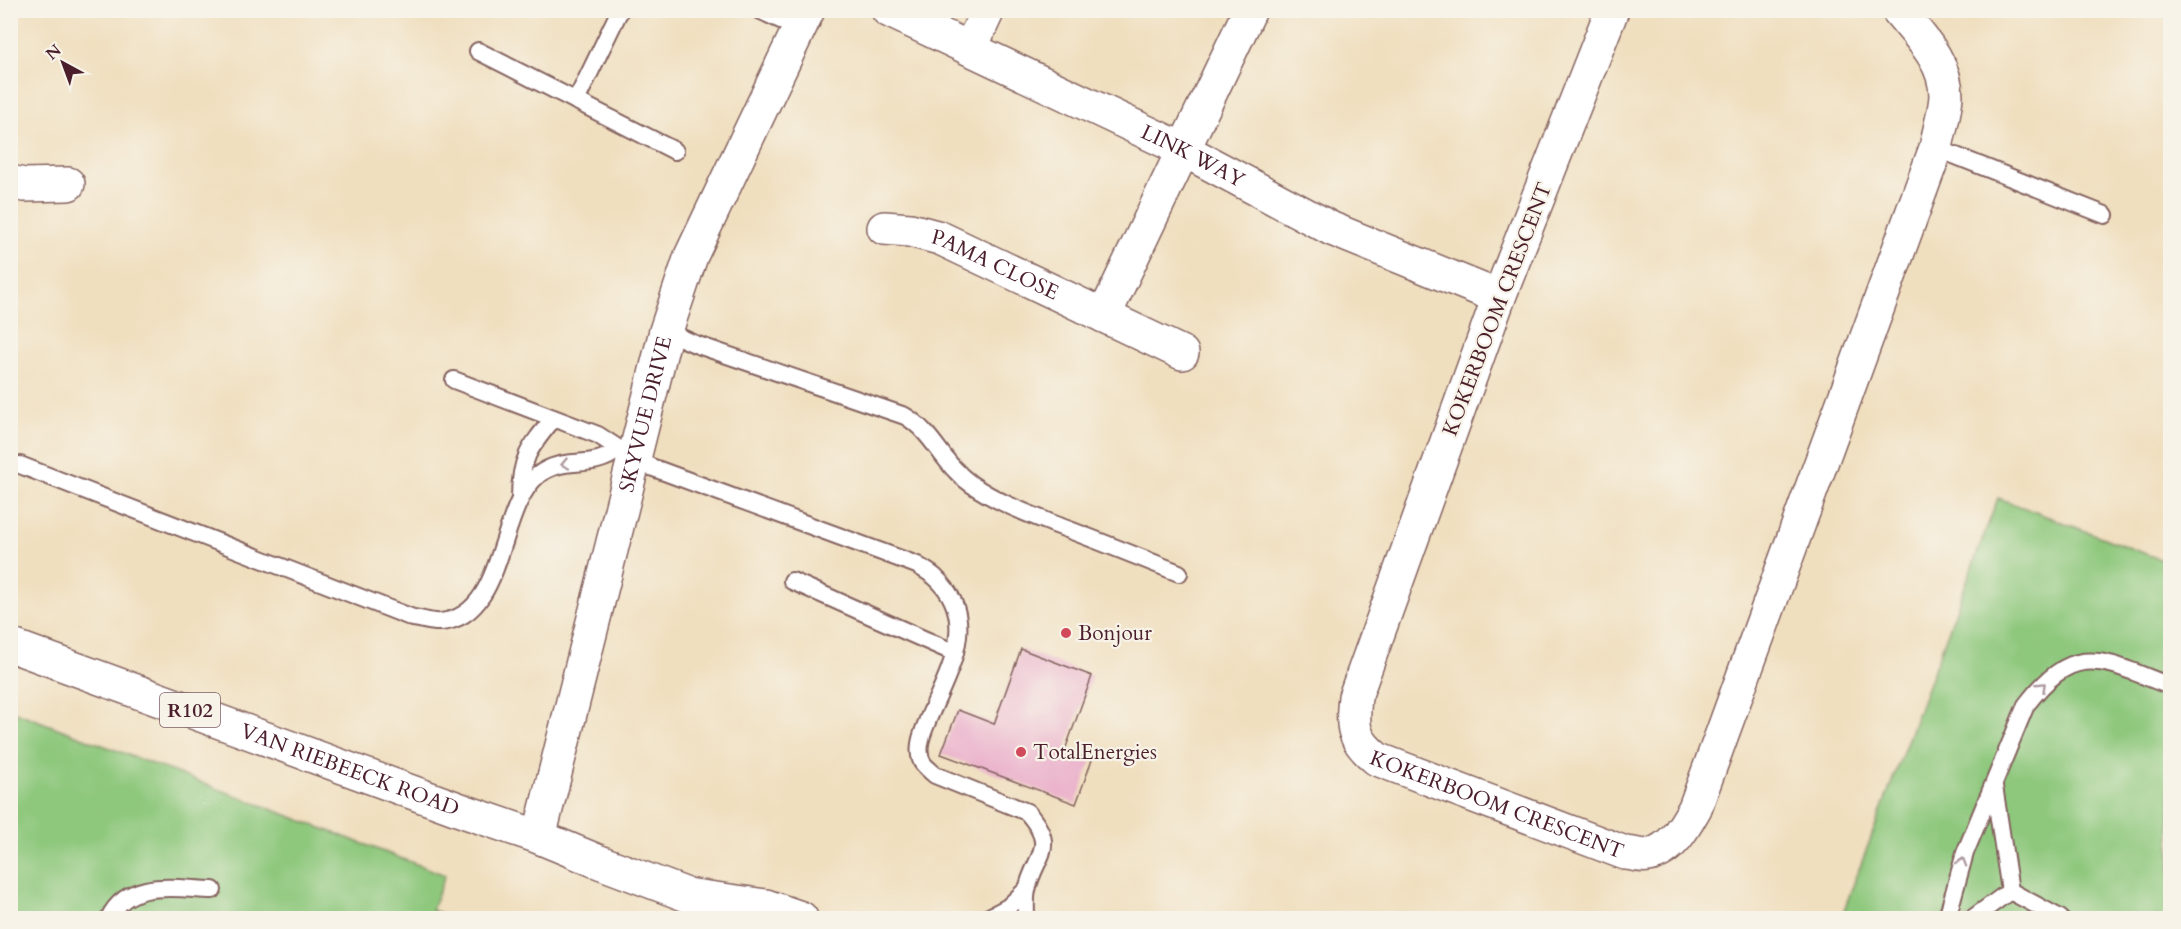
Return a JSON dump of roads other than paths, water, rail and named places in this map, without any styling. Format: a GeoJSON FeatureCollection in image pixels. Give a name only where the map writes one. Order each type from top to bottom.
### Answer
{"type":"FeatureCollection","features":[{"type":"Feature","properties":{"kind":"street","name":"LINK WAY"},"geometry":{"type":"LineString","coordinates":[[888,10],[1182,149],[1332,229],[1499,297]]}},
{"type":"Feature","properties":{"kind":"street"},"geometry":{"type":"LineString","coordinates":[[970,49],[988,10]]}},
{"type":"Feature","properties":{"kind":"street"},"geometry":{"type":"LineString","coordinates":[[1104,316],[1250,10]]}},
{"type":"Feature","properties":{"kind":"street","name":"KOKERBOOM CRESCENT"},"geometry":{"type":"LineString","coordinates":[[1612,10],[1499,297],[1354,697],[1352,718],[1355,735],[1363,747],[1377,759],[1625,853],[1648,855],[1667,846],[1684,829],[1695,808],[1936,148],[1946,98],[1944,76],[1932,52],[1898,10]]}},
{"type":"Feature","properties":{"kind":"street","name":"SKYVUE DRIVE"},"geometry":{"type":"LineString","coordinates":[[539,837],[626,454],[691,256],[804,20]]}},
{"type":"Feature","properties":{"kind":"street"},"geometry":{"type":"LineString","coordinates":[[10,182],[24,185],[68,184]]}},
{"type":"Feature","properties":{"kind":"street","name":"PAMA CLOSE"},"geometry":{"type":"LineString","coordinates":[[884,228],[910,230],[940,238],[1182,353]]}},
{"type":"Feature","properties":{"kind":"street","name":"VAN RIEBEECK ROAD"},"geometry":{"type":"LineString","coordinates":[[10,645],[539,837],[687,895],[766,906],[801,918]]}},
{"type":"Feature","properties":{"kind":"street","name":"VAN RIEBEECK ROAD"},"geometry":{"type":"LineString","coordinates":[[687,895],[712,918]]}},
{"type":"Feature","properties":{"kind":"lane"},"geometry":{"type":"LineString","coordinates":[[576,101],[620,10]]}},
{"type":"Feature","properties":{"kind":"lane"},"geometry":{"type":"LineString","coordinates":[[759,10],[804,20]]}},
{"type":"Feature","properties":{"kind":"lane"},"geometry":{"type":"LineString","coordinates":[[478,51],[675,151]]}},
{"type":"Feature","properties":{"kind":"lane"},"geometry":{"type":"LineString","coordinates":[[1936,148],[2105,215]]}},
{"type":"Feature","properties":{"kind":"lane"},"geometry":{"type":"LineString","coordinates":[[666,331],[695,344],[905,416],[919,424],[931,437],[954,471],[988,496],[1179,573]]}},
{"type":"Feature","properties":{"kind":"lane"},"geometry":{"type":"LineString","coordinates":[[454,380],[598,435],[626,454],[678,478],[917,565],[936,578],[950,596],[958,614],[960,632],[955,653],[922,733],[920,755],[923,765],[935,775],[1027,812],[1037,823],[1042,836],[1042,854],[1028,889],[1026,918]]}},
{"type":"Feature","properties":{"kind":"lane"},"geometry":{"type":"LineString","coordinates":[[520,499],[521,470],[525,459],[537,438],[553,419]]}},
{"type":"Feature","properties":{"kind":"lane"},"geometry":{"type":"LineString","coordinates":[[20,465],[413,618],[440,622],[466,614],[486,588],[520,499],[528,485],[548,469],[562,464],[602,460],[626,454]]}},
{"type":"Feature","properties":{"kind":"lane"},"geometry":{"type":"LineString","coordinates":[[792,581],[955,653]]}},
{"type":"Feature","properties":{"kind":"lane"},"geometry":{"type":"LineString","coordinates":[[1947,918],[1965,853],[2026,705],[2041,686],[2061,670],[2086,660],[2109,663],[2170,686]]}},
{"type":"Feature","properties":{"kind":"lane"},"geometry":{"type":"LineString","coordinates":[[1994,784],[2010,891]]}},
{"type":"Feature","properties":{"kind":"lane"},"geometry":{"type":"LineString","coordinates":[[109,918],[114,909],[132,893],[146,889],[213,890]]}},
{"type":"Feature","properties":{"kind":"lane"},"geometry":{"type":"LineString","coordinates":[[987,918],[1008,907],[1028,889]]}},
{"type":"Feature","properties":{"kind":"lane"},"geometry":{"type":"LineString","coordinates":[[1973,918],[2010,891]]}},
{"type":"Feature","properties":{"kind":"lane"},"geometry":{"type":"LineString","coordinates":[[2010,891],[2060,918]]}},
{"type":"Feature","properties":{"kind":"place","name":"Bonjour"},"geometry":{"type":"Point","coordinates":[1066,633]}},
{"type":"Feature","properties":{"kind":"place","name":"TotalEnergies"},"geometry":{"type":"Point","coordinates":[1021,752]}}]}
